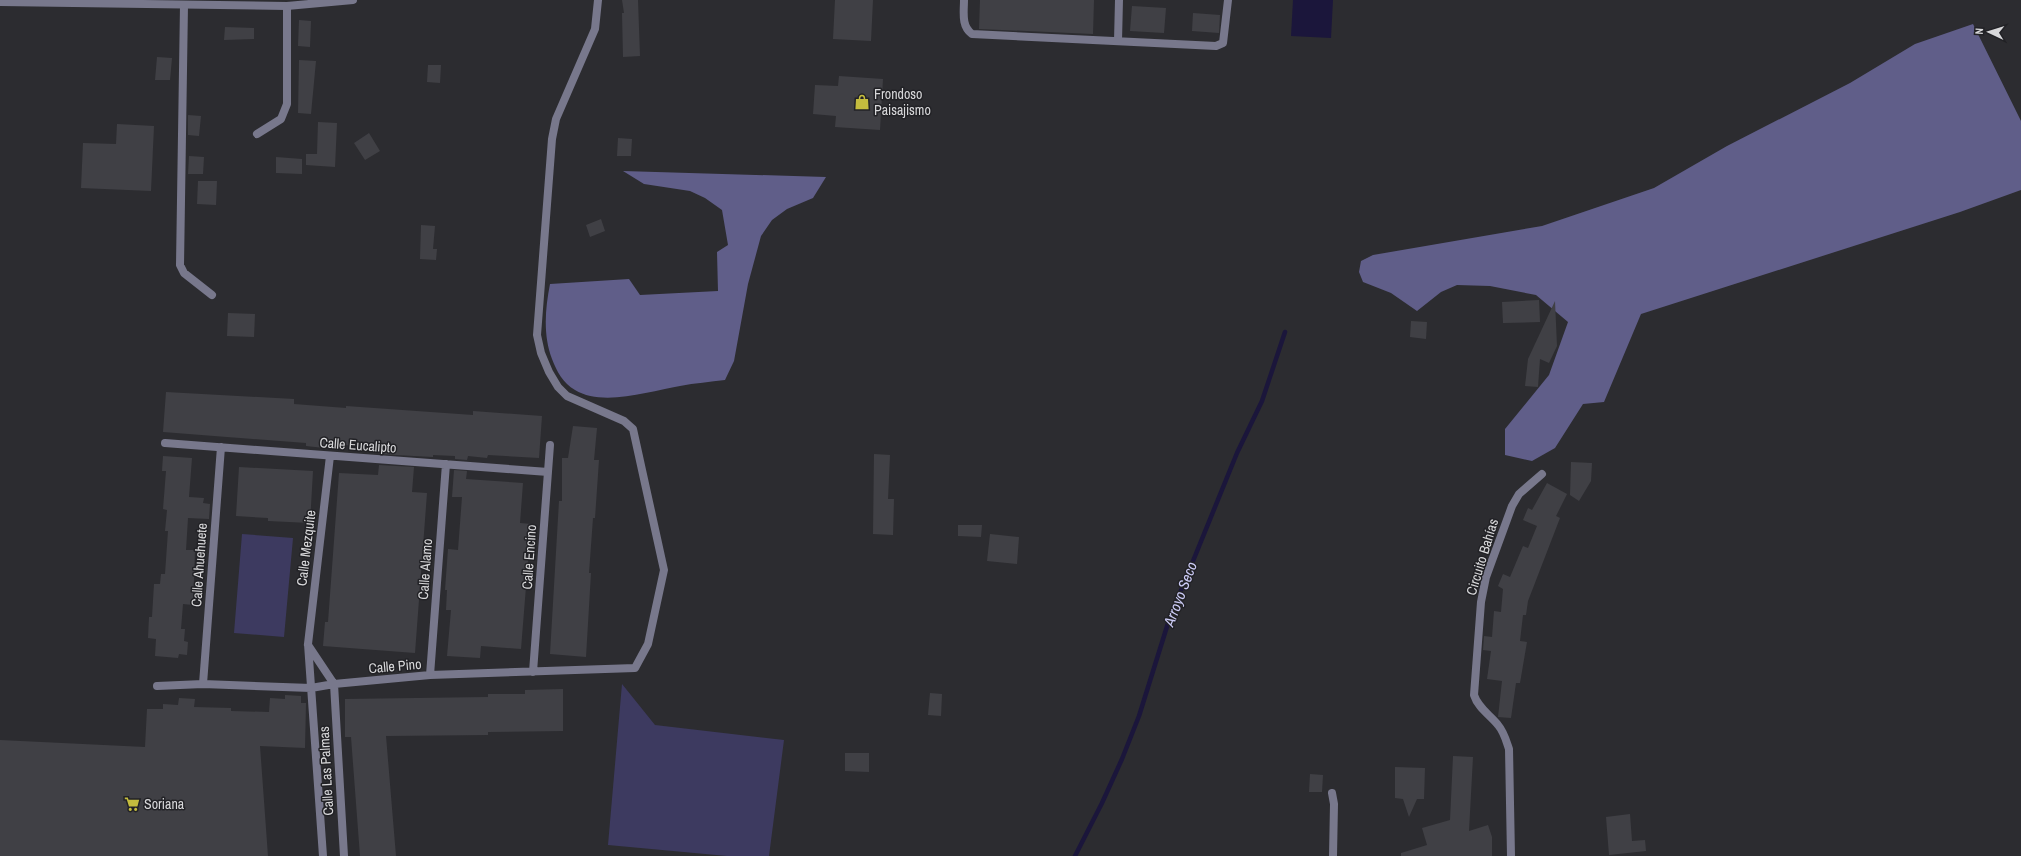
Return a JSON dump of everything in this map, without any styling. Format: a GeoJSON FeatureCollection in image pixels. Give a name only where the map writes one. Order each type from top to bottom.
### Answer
{"type":"FeatureCollection","features":[{"type":"Feature","properties":{"kind":"street"},"geometry":{"type":"LineString","coordinates":[[0,2],[287,6],[353,0]]}},
{"type":"Feature","properties":{"kind":"street","name":"Calle Pino"},"geometry":{"type":"LineString","coordinates":[[157,686],[203,684],[311,688],[334,684],[430,676],[635,668],[648,644],[664,570],[633,429],[624,421],[567,396],[558,387],[546,366],[537,335],[552,139],[556,119],[595,29],[598,15],[598,0]]}},
{"type":"Feature","properties":{"kind":"street"},"geometry":{"type":"LineString","coordinates":[[964,0],[964,20],[966,30],[972,34],[1216,46],[1222,43],[1228,0]]}},
{"type":"Feature","properties":{"kind":"street"},"geometry":{"type":"LineString","coordinates":[[1118,41],[1119,0]]}},
{"type":"Feature","properties":{"kind":"street"},"geometry":{"type":"LineString","coordinates":[[184,5],[180,265],[184,273],[212,295]]}},
{"type":"Feature","properties":{"kind":"street"},"geometry":{"type":"LineString","coordinates":[[257,134],[281,119],[287,104],[287,6]]}},
{"type":"Feature","properties":{"kind":"street","name":"Calle Eucalipto"},"geometry":{"type":"LineString","coordinates":[[165,443],[548,472]]}},
{"type":"Feature","properties":{"kind":"street","name":"Calle Encino"},"geometry":{"type":"LineString","coordinates":[[533,672],[550,445]]}},
{"type":"Feature","properties":{"kind":"street","name":"Calle Ahuehuete"},"geometry":{"type":"LineString","coordinates":[[203,684],[221,447]]}},
{"type":"Feature","properties":{"kind":"street","name":"Calle Mezquite"},"geometry":{"type":"LineString","coordinates":[[311,688],[308,644],[330,456]]}},
{"type":"Feature","properties":{"kind":"street","name":"Calle Alamo"},"geometry":{"type":"LineString","coordinates":[[430,676],[446,464]]}},
{"type":"Feature","properties":{"kind":"street","name":"Circuito Bahías"},"geometry":{"type":"LineString","coordinates":[[1511,856],[1509,749],[1505,736],[1498,725],[1480,706],[1474,695],[1481,602],[1486,577],[1512,506],[1519,494],[1542,474]]}},
{"type":"Feature","properties":{"kind":"street"},"geometry":{"type":"LineString","coordinates":[[308,644],[334,684]]}},
{"type":"Feature","properties":{"kind":"street","name":"Calle Las Palmas"},"geometry":{"type":"LineString","coordinates":[[334,684],[344,856]]}},
{"type":"Feature","properties":{"kind":"street","name":"Calle Las Palmas"},"geometry":{"type":"LineString","coordinates":[[311,688],[323,856]]}},
{"type":"Feature","properties":{"kind":"street"},"geometry":{"type":"LineString","coordinates":[[1332,794],[1334,804],[1333,856]]}},
{"type":"Feature","properties":{"kind":"shaded area"},"geometry":{"type":"Polygon","coordinates":[[[1293,0],[1333,0],[1331,38],[1291,36],[1293,0]]]}},
{"type":"Feature","properties":{"kind":"shaded area"},"geometry":{"type":"Polygon","coordinates":[[[1973,24],[2021,121],[2021,190],[1960,212],[1641,314],[1604,402],[1583,404],[1555,448],[1532,461],[1505,455],[1505,429],[1549,375],[1568,322],[1536,295],[1490,286],[1457,285],[1441,292],[1417,311],[1391,293],[1363,282],[1359,272],[1361,261],[1373,255],[1542,226],[1654,188],[1727,146],[1850,83],[1915,44],[1973,24]]]}},
{"type":"Feature","properties":{"kind":"shaded area"},"geometry":{"type":"Polygon","coordinates":[[[623,171],[826,177],[813,198],[787,209],[772,220],[761,236],[748,284],[734,361],[725,380],[686,385],[613,398],[586,395],[575,390],[564,381],[556,368],[549,350],[546,331],[546,312],[550,284],[629,279],[640,295],[718,291],[717,252],[728,245],[722,210],[705,198],[690,191],[644,184],[623,171]]]}},
{"type":"Feature","properties":{"kind":"shaded area"},"geometry":{"type":"Polygon","coordinates":[[[242,534],[293,538],[284,637],[234,633],[242,534]]]}},
{"type":"Feature","properties":{"kind":"shaded area"},"geometry":{"type":"Polygon","coordinates":[[[622,684],[655,725],[784,740],[769,856],[727,856],[608,845],[622,684]]]}},
{"type":"Feature","properties":{"kind":"building"},"geometry":{"type":"Polygon","coordinates":[[[622,0],[638,0],[640,56],[623,57],[622,13],[624,13],[622,0]]]}},
{"type":"Feature","properties":{"kind":"building"},"geometry":{"type":"Polygon","coordinates":[[[835,0],[873,0],[871,41],[833,39],[835,0]]]}},
{"type":"Feature","properties":{"kind":"building"},"geometry":{"type":"Polygon","coordinates":[[[980,0],[1094,0],[1093,34],[979,29],[980,0]]]}},
{"type":"Feature","properties":{"kind":"building"},"geometry":{"type":"Polygon","coordinates":[[[1132,6],[1166,8],[1164,33],[1130,31],[1132,6]]]}},
{"type":"Feature","properties":{"kind":"building"},"geometry":{"type":"Polygon","coordinates":[[[1193,13],[1220,15],[1219,33],[1192,31],[1193,13]]]}},
{"type":"Feature","properties":{"kind":"building"},"geometry":{"type":"Polygon","coordinates":[[[299,20],[311,21],[310,47],[298,46],[299,20]]]}},
{"type":"Feature","properties":{"kind":"building"},"geometry":{"type":"Polygon","coordinates":[[[225,27],[254,28],[254,39],[224,40],[225,27]]]}},
{"type":"Feature","properties":{"kind":"building"},"geometry":{"type":"Polygon","coordinates":[[[157,57],[172,58],[170,80],[155,80],[157,57]]]}},
{"type":"Feature","properties":{"kind":"building"},"geometry":{"type":"Polygon","coordinates":[[[299,60],[316,61],[311,114],[298,113],[299,60]]]}},
{"type":"Feature","properties":{"kind":"building"},"geometry":{"type":"Polygon","coordinates":[[[428,65],[441,65],[440,83],[427,82],[428,65]]]}},
{"type":"Feature","properties":{"kind":"building"},"geometry":{"type":"Polygon","coordinates":[[[839,76],[883,79],[880,130],[835,127],[836,116],[813,114],[815,85],[838,86],[839,76]]]}},
{"type":"Feature","properties":{"kind":"building"},"geometry":{"type":"Polygon","coordinates":[[[188,115],[201,116],[199,136],[188,135],[188,115]]]}},
{"type":"Feature","properties":{"kind":"building"},"geometry":{"type":"Polygon","coordinates":[[[318,122],[337,123],[335,167],[306,165],[306,154],[317,154],[318,122]]]}},
{"type":"Feature","properties":{"kind":"building"},"geometry":{"type":"Polygon","coordinates":[[[117,124],[154,126],[151,191],[81,188],[83,143],[116,144],[117,124]]]}},
{"type":"Feature","properties":{"kind":"building"},"geometry":{"type":"Polygon","coordinates":[[[369,133],[380,151],[365,160],[354,143],[369,133]]]}},
{"type":"Feature","properties":{"kind":"building"},"geometry":{"type":"Polygon","coordinates":[[[618,138],[632,139],[631,156],[617,156],[618,138]]]}},
{"type":"Feature","properties":{"kind":"building"},"geometry":{"type":"Polygon","coordinates":[[[189,156],[204,157],[203,174],[188,174],[189,156]]]}},
{"type":"Feature","properties":{"kind":"building"},"geometry":{"type":"Polygon","coordinates":[[[276,157],[302,159],[302,174],[276,173],[276,157]]]}},
{"type":"Feature","properties":{"kind":"building"},"geometry":{"type":"Polygon","coordinates":[[[198,181],[217,181],[216,205],[197,204],[198,181]]]}},
{"type":"Feature","properties":{"kind":"building"},"geometry":{"type":"Polygon","coordinates":[[[601,219],[605,231],[590,237],[586,225],[601,219]]]}},
{"type":"Feature","properties":{"kind":"building"},"geometry":{"type":"Polygon","coordinates":[[[421,225],[435,226],[433,249],[437,249],[436,260],[420,259],[421,225]]]}},
{"type":"Feature","properties":{"kind":"building"},"geometry":{"type":"Polygon","coordinates":[[[1539,300],[1540,322],[1503,323],[1502,302],[1539,300]]]}},
{"type":"Feature","properties":{"kind":"building"},"geometry":{"type":"Polygon","coordinates":[[[1555,301],[1557,346],[1549,363],[1540,359],[1538,387],[1525,386],[1528,359],[1555,301]]]}},
{"type":"Feature","properties":{"kind":"building"},"geometry":{"type":"Polygon","coordinates":[[[228,313],[255,314],[254,337],[227,336],[228,313]]]}},
{"type":"Feature","properties":{"kind":"building"},"geometry":{"type":"Polygon","coordinates":[[[1411,321],[1427,322],[1426,339],[1410,337],[1411,321]]]}},
{"type":"Feature","properties":{"kind":"building"},"geometry":{"type":"Polygon","coordinates":[[[166,392],[294,399],[294,404],[346,408],[346,406],[473,415],[473,411],[542,416],[539,458],[488,455],[487,458],[468,456],[467,460],[455,459],[455,456],[433,455],[433,457],[379,454],[380,447],[325,444],[324,448],[306,446],[306,443],[163,432],[166,392]]]}},
{"type":"Feature","properties":{"kind":"building"},"geometry":{"type":"Polygon","coordinates":[[[573,426],[597,428],[594,460],[599,460],[589,573],[591,573],[586,657],[550,654],[559,501],[562,501],[562,458],[568,458],[573,426]]]}},
{"type":"Feature","properties":{"kind":"building"},"geometry":{"type":"Polygon","coordinates":[[[874,454],[890,455],[888,499],[894,499],[893,535],[873,534],[874,454]]]}},
{"type":"Feature","properties":{"kind":"building"},"geometry":{"type":"Polygon","coordinates":[[[163,456],[192,458],[189,497],[204,498],[203,503],[210,504],[209,519],[188,518],[186,550],[195,550],[193,605],[183,604],[181,629],[185,629],[184,641],[188,642],[187,655],[179,654],[178,658],[155,656],[156,639],[148,638],[149,617],[152,617],[154,584],[160,584],[161,574],[165,574],[168,531],[165,531],[167,510],[163,509],[166,471],[162,471],[163,456]]]}},
{"type":"Feature","properties":{"kind":"building"},"geometry":{"type":"Polygon","coordinates":[[[1571,462],[1592,463],[1591,481],[1579,501],[1570,495],[1571,462]]]}},
{"type":"Feature","properties":{"kind":"building"},"geometry":{"type":"Polygon","coordinates":[[[379,465],[414,467],[412,492],[427,493],[415,653],[323,646],[325,622],[328,622],[339,473],[378,475],[379,465]]]}},
{"type":"Feature","properties":{"kind":"building"},"geometry":{"type":"Polygon","coordinates":[[[239,467],[313,471],[310,523],[268,521],[268,518],[236,516],[239,467]]]}},
{"type":"Feature","properties":{"kind":"building"},"geometry":{"type":"Polygon","coordinates":[[[454,470],[467,471],[466,479],[523,483],[520,523],[531,524],[521,649],[481,646],[480,658],[447,656],[451,610],[446,610],[447,590],[445,590],[448,549],[458,550],[462,497],[452,497],[454,470]]]}},
{"type":"Feature","properties":{"kind":"building"},"geometry":{"type":"Polygon","coordinates":[[[1547,483],[1567,494],[1556,516],[1560,518],[1528,601],[1526,615],[1523,615],[1520,641],[1527,642],[1520,683],[1516,683],[1511,718],[1498,717],[1502,681],[1487,679],[1491,651],[1483,650],[1484,636],[1492,637],[1494,611],[1501,612],[1503,589],[1498,586],[1503,574],[1510,577],[1523,546],[1528,548],[1537,526],[1523,520],[1528,508],[1532,510],[1547,483]]]}},
{"type":"Feature","properties":{"kind":"building"},"geometry":{"type":"Polygon","coordinates":[[[958,525],[982,525],[981,537],[958,536],[958,525]]]}},
{"type":"Feature","properties":{"kind":"building"},"geometry":{"type":"Polygon","coordinates":[[[990,534],[1019,537],[1017,564],[987,561],[990,534]]]}},
{"type":"Feature","properties":{"kind":"building"},"geometry":{"type":"Polygon","coordinates":[[[563,689],[563,731],[488,732],[488,735],[386,736],[396,856],[360,856],[351,737],[345,737],[345,699],[488,697],[488,694],[525,694],[525,690],[563,689]]]}},
{"type":"Feature","properties":{"kind":"building"},"geometry":{"type":"Polygon","coordinates":[[[930,693],[942,694],[941,716],[928,715],[930,693]]]}},
{"type":"Feature","properties":{"kind":"building","name":"Soriana"},"geometry":{"type":"Polygon","coordinates":[[[285,695],[301,696],[301,703],[306,703],[305,748],[260,746],[268,856],[0,856],[0,740],[145,747],[147,709],[163,709],[163,704],[178,705],[179,698],[195,699],[194,707],[231,708],[231,711],[269,712],[270,698],[285,699],[285,695]]]}},
{"type":"Feature","properties":{"kind":"building"},"geometry":{"type":"Polygon","coordinates":[[[845,753],[869,753],[869,772],[845,771],[845,753]]]}},
{"type":"Feature","properties":{"kind":"building"},"geometry":{"type":"Polygon","coordinates":[[[1453,756],[1473,757],[1469,831],[1488,825],[1492,837],[1492,856],[1401,856],[1401,853],[1427,845],[1422,828],[1450,820],[1453,756]]]}},
{"type":"Feature","properties":{"kind":"building"},"geometry":{"type":"Polygon","coordinates":[[[1395,767],[1425,768],[1424,799],[1417,799],[1409,817],[1403,799],[1395,798],[1395,767]]]}},
{"type":"Feature","properties":{"kind":"building"},"geometry":{"type":"Polygon","coordinates":[[[1310,774],[1323,775],[1322,792],[1309,792],[1310,774]]]}},
{"type":"Feature","properties":{"kind":"building"},"geometry":{"type":"Polygon","coordinates":[[[1630,814],[1632,841],[1645,840],[1646,851],[1609,855],[1606,817],[1630,814]]]}},
{"type":"Feature","properties":{"kind":"waterway","name":"Arroyo Seco"},"geometry":{"type":"LineString","coordinates":[[1075,856],[1122,759],[1139,716],[1169,620],[1237,453],[1262,401],[1285,332]]}},
{"type":"Feature","properties":{"kind":"place","name":"Frondoso Paisajismo"},"geometry":{"type":"Point","coordinates":[862,102]}},
{"type":"Feature","properties":{"kind":"place","name":"Soriana"},"geometry":{"type":"Point","coordinates":[132,804]}}]}
